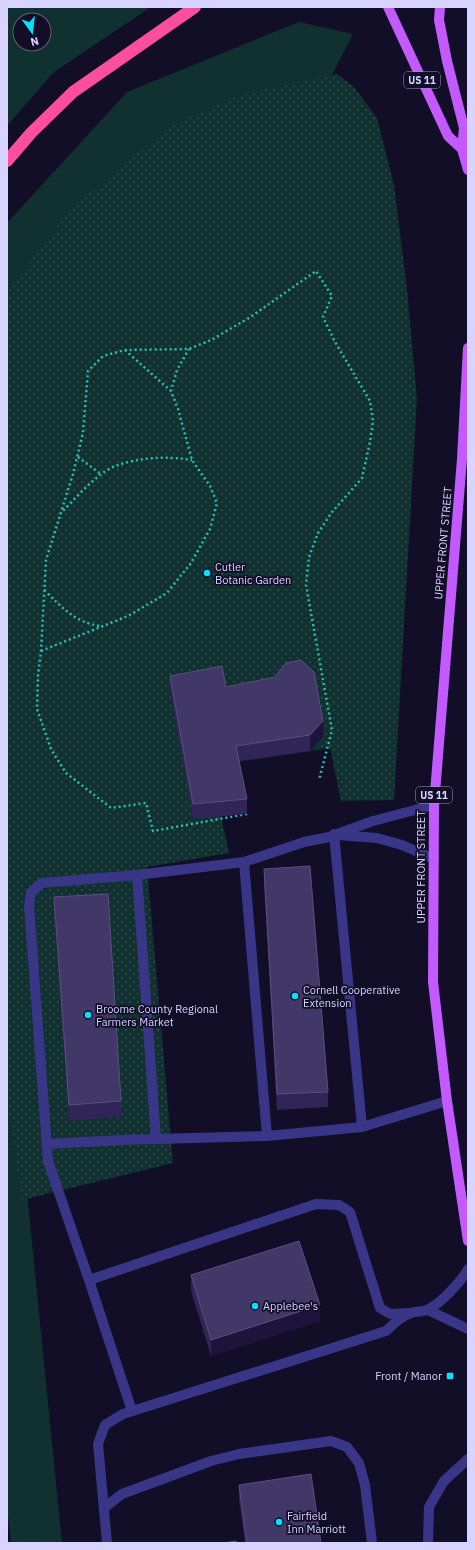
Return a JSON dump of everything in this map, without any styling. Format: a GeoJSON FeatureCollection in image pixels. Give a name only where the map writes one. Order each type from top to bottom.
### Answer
{"type":"FeatureCollection","features":[{"type":"Feature","properties":{"kind":"highway"},"geometry":{"type":"LineString","coordinates":[[7,161],[31,133],[73,92],[195,7]]}},
{"type":"Feature","properties":{"kind":"main road","name":"US 11"},"geometry":{"type":"LineString","coordinates":[[388,7],[448,136],[462,149]]}},
{"type":"Feature","properties":{"kind":"main road","name":"US 11"},"geometry":{"type":"LineString","coordinates":[[440,7],[439,20],[447,61],[464,128],[462,149],[468,170]]}},
{"type":"Feature","properties":{"kind":"main road","name":"UPPER FRONT STREET"},"geometry":{"type":"LineString","coordinates":[[468,348],[462,459],[434,805],[433,982],[447,1101],[468,1241]]}},
{"type":"Feature","properties":{"kind":"lane"},"geometry":{"type":"LineString","coordinates":[[132,1411],[48,1161],[29,906],[32,893],[41,883],[137,875],[244,862],[304,842],[329,837],[373,821],[434,805]]}},
{"type":"Feature","properties":{"kind":"lane"},"geometry":{"type":"LineString","coordinates":[[334,834],[377,838],[402,845],[434,859]]}},
{"type":"Feature","properties":{"kind":"lane"},"geometry":{"type":"LineString","coordinates":[[334,834],[362,1127]]}},
{"type":"Feature","properties":{"kind":"lane"},"geometry":{"type":"LineString","coordinates":[[244,862],[267,1136]]}},
{"type":"Feature","properties":{"kind":"lane"},"geometry":{"type":"LineString","coordinates":[[137,875],[156,1139]]}},
{"type":"Feature","properties":{"kind":"lane"},"geometry":{"type":"LineString","coordinates":[[47,1144],[267,1136],[362,1127],[447,1101]]}},
{"type":"Feature","properties":{"kind":"lane"},"geometry":{"type":"LineString","coordinates":[[89,1280],[316,1204],[339,1205],[350,1212],[380,1308],[390,1314],[428,1310],[461,1281],[468,1269]]}},
{"type":"Feature","properties":{"kind":"lane"},"geometry":{"type":"LineString","coordinates":[[428,1310],[468,1329]]}},
{"type":"Feature","properties":{"kind":"lane"},"geometry":{"type":"LineString","coordinates":[[107,1543],[98,1444],[105,1425],[123,1414],[386,1331],[393,1324],[410,1313]]}},
{"type":"Feature","properties":{"kind":"lane"},"geometry":{"type":"LineString","coordinates":[[104,1508],[122,1494],[211,1461],[238,1454],[331,1441],[347,1447],[359,1463],[364,1486],[372,1543]]}},
{"type":"Feature","properties":{"kind":"lane"},"geometry":{"type":"LineString","coordinates":[[428,1543],[429,1507],[444,1481],[468,1459]]}},
{"type":"Feature","properties":{"kind":"path"},"geometry":{"type":"LineString","coordinates":[[247,814],[153,831],[146,803],[111,808],[66,773],[51,749],[37,709],[46,560],[78,457],[83,433],[88,371],[103,356],[125,350],[189,349],[211,340],[249,318],[316,270],[332,296],[323,317],[335,342],[370,401],[373,421],[362,478],[332,512],[318,533],[309,557],[306,585],[332,730],[319,780]]}},
{"type":"Feature","properties":{"kind":"path"},"geometry":{"type":"LineString","coordinates":[[171,391],[177,370],[189,349]]}},
{"type":"Feature","properties":{"kind":"path"},"geometry":{"type":"LineString","coordinates":[[41,651],[128,616],[167,593],[191,563],[210,528],[218,503],[210,486],[192,460],[178,409],[171,391],[125,350]]}},
{"type":"Feature","properties":{"kind":"path"},"geometry":{"type":"LineString","coordinates":[[78,457],[102,474]]}},
{"type":"Feature","properties":{"kind":"path"},"geometry":{"type":"LineString","coordinates":[[60,514],[96,479],[113,468],[139,460],[160,458],[192,460]]}},
{"type":"Feature","properties":{"kind":"path"},"geometry":{"type":"LineString","coordinates":[[44,590],[69,614],[87,624],[101,626]]}},
{"type":"Feature","properties":{"kind":"green space"},"geometry":{"type":"Polygon","coordinates":[[[7,7],[151,7],[54,72],[7,126],[7,7]]]}},
{"type":"Feature","properties":{"kind":"green space"},"geometry":{"type":"Polygon","coordinates":[[[299,22],[353,34],[326,87],[7,345],[7,223],[127,92],[299,22]]]}},
{"type":"Feature","properties":{"kind":"green space","name":"Cutler Botanic Garden"},"geometry":{"type":"Polygon","coordinates":[[[337,74],[354,87],[377,118],[394,185],[407,289],[417,398],[394,800],[341,801],[330,748],[210,766],[229,853],[147,867],[173,1163],[22,1200],[7,1098],[7,297],[11,286],[70,210],[169,127],[240,95],[337,74]]]}},
{"type":"Feature","properties":{"kind":"green space"},"geometry":{"type":"Polygon","coordinates":[[[7,967],[21,1132],[62,1543],[11,1543],[7,1508],[7,967]]]}},
{"type":"Feature","properties":{"kind":"building"},"geometry":{"type":"Polygon","coordinates":[[[301,660],[314,672],[323,721],[310,735],[236,746],[247,799],[193,804],[170,676],[222,666],[226,687],[275,677],[286,663],[301,660]]]}},
{"type":"Feature","properties":{"kind":"building","name":"Cornell Cooperative Extension"},"geometry":{"type":"Polygon","coordinates":[[[310,866],[328,1092],[277,1094],[264,869],[310,866]]]}},
{"type":"Feature","properties":{"kind":"building","name":"Broome County Regional Farmers Market"},"geometry":{"type":"Polygon","coordinates":[[[108,894],[121,1101],[69,1105],[54,897],[108,894]]]}},
{"type":"Feature","properties":{"kind":"building","name":"Applebee's"},"geometry":{"type":"Polygon","coordinates":[[[299,1241],[320,1305],[211,1340],[191,1275],[299,1241]]]}},
{"type":"Feature","properties":{"kind":"building","name":"Fairfield Inn Marriott"},"geometry":{"type":"Polygon","coordinates":[[[311,1474],[321,1543],[247,1543],[239,1485],[311,1474]]]}},
{"type":"Feature","properties":{"kind":"building"},"geometry":{"type":"Polygon","coordinates":[[[236,1541],[236,1543],[223,1543],[236,1541]]]}},
{"type":"Feature","properties":{"kind":"place","name":"Cutler Botanic Garden"},"geometry":{"type":"Point","coordinates":[207,573]}},
{"type":"Feature","properties":{"kind":"place","name":"Cornell Cooperative Extension"},"geometry":{"type":"Point","coordinates":[295,996]}},
{"type":"Feature","properties":{"kind":"place","name":"Broome County Regional Farmers Market"},"geometry":{"type":"Point","coordinates":[88,1015]}},
{"type":"Feature","properties":{"kind":"place","name":"Applebee's"},"geometry":{"type":"Point","coordinates":[255,1306]}},
{"type":"Feature","properties":{"kind":"place","name":"Front / Manor"},"geometry":{"type":"Point","coordinates":[450,1376]}},
{"type":"Feature","properties":{"kind":"place","name":"Fairfield Inn Marriott"},"geometry":{"type":"Point","coordinates":[279,1522]}}]}
